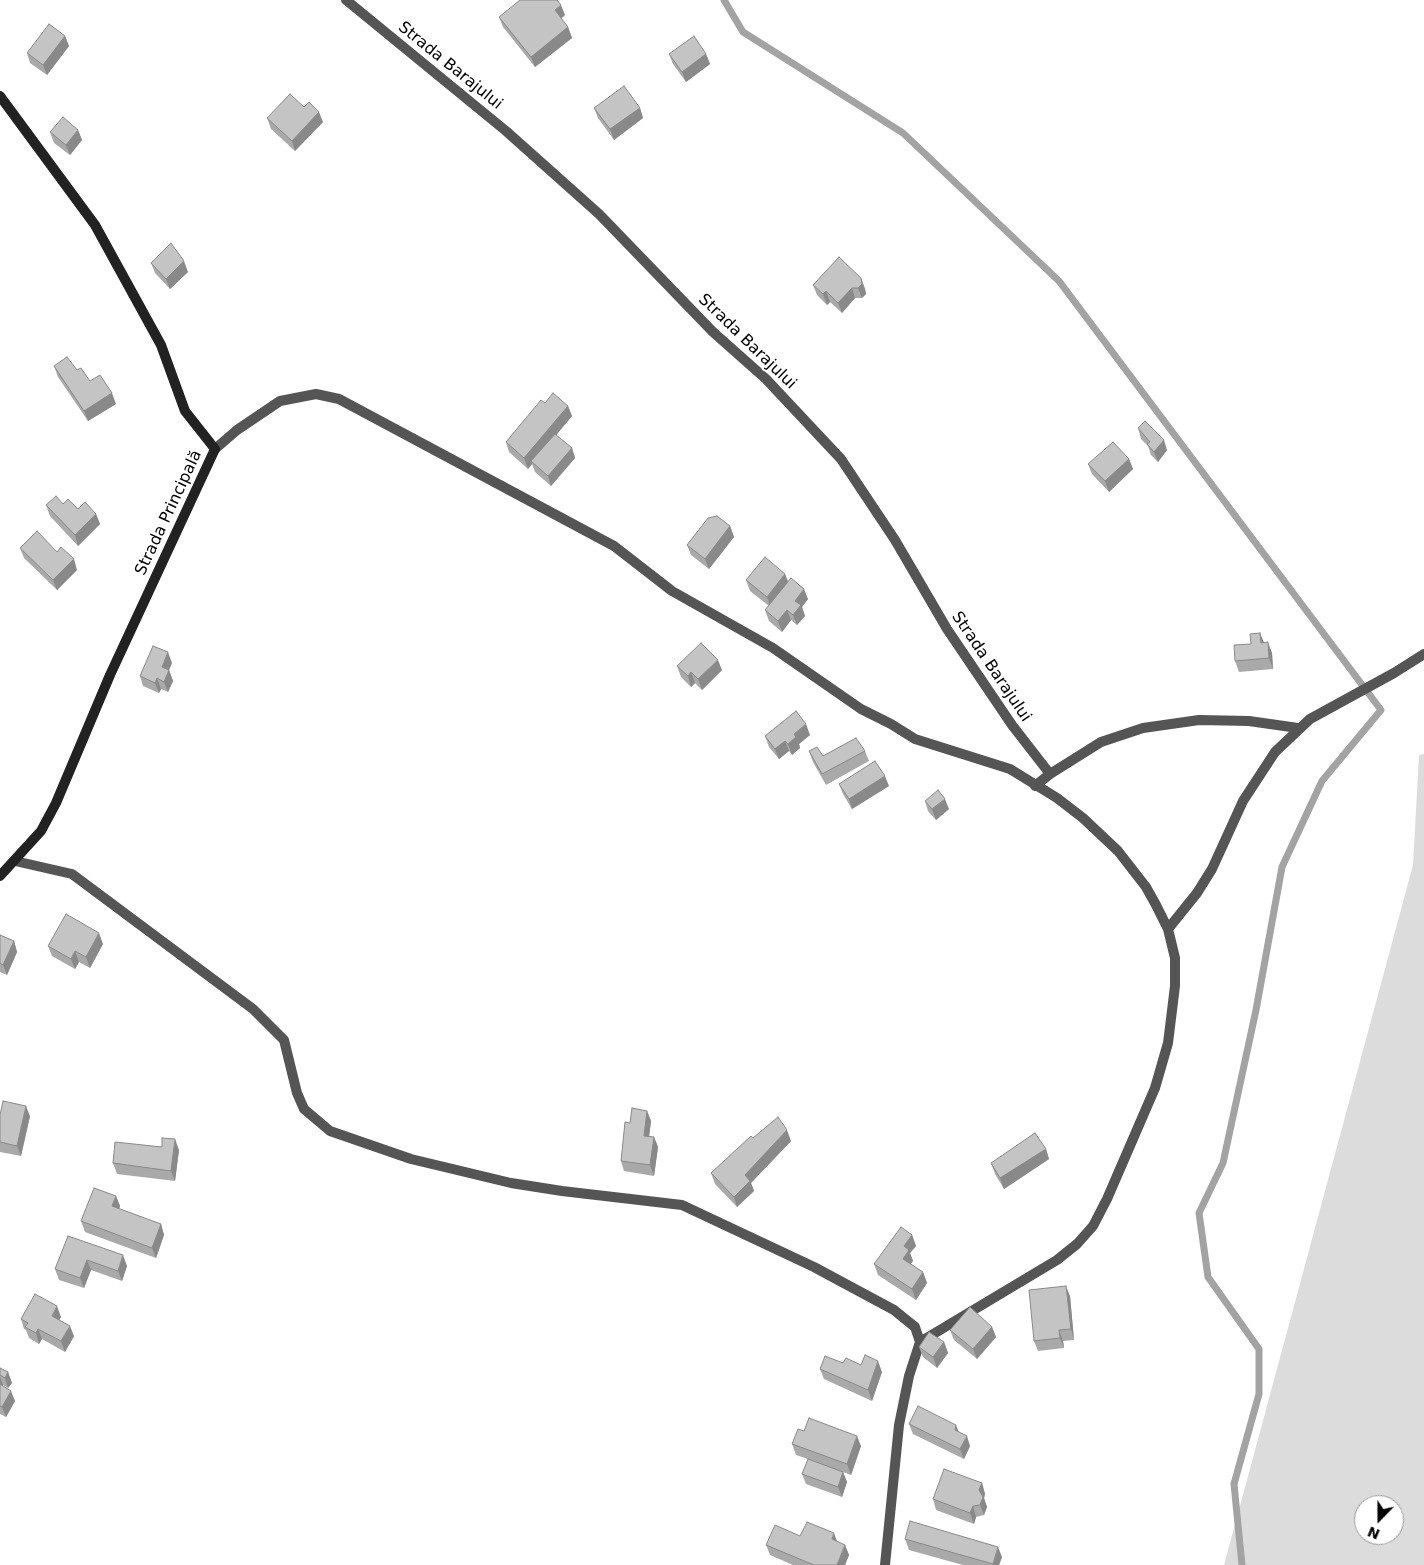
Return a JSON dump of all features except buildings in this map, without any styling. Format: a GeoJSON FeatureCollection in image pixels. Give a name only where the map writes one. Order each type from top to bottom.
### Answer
{"type":"FeatureCollection","features":[{"type":"Feature","properties":{"kind":"main road","name":"Strada Principală"},"geometry":{"type":"LineString","coordinates":[[0,96],[95,225],[161,345],[185,411],[215,449],[110,675],[56,803],[41,831],[0,876]]}},
{"type":"Feature","properties":{"kind":"street","name":"Strada Barajului"},"geometry":{"type":"LineString","coordinates":[[346,0],[506,131],[600,214],[713,332],[766,379],[841,459],[895,540],[947,629],[1012,725],[1050,774]]}},
{"type":"Feature","properties":{"kind":"street"},"geometry":{"type":"LineString","coordinates":[[215,449],[237,430],[280,401],[316,394],[339,399],[614,546],[672,591],[773,648],[861,709],[891,724],[915,740],[1010,769],[1035,786],[1058,798],[1077,813],[1118,851],[1146,886],[1168,929],[1174,958],[1175,986],[1168,1043],[1155,1088],[1138,1130],[1093,1226],[1077,1244],[1056,1260],[920,1342]]}},
{"type":"Feature","properties":{"kind":"street"},"geometry":{"type":"LineString","coordinates":[[1168,929],[1192,900],[1212,869],[1243,801],[1275,752],[1298,728],[1310,719],[1424,654]]}},
{"type":"Feature","properties":{"kind":"street"},"geometry":{"type":"LineString","coordinates":[[1035,786],[1050,774],[1101,742],[1143,728],[1199,720],[1249,721],[1298,728]]}},
{"type":"Feature","properties":{"kind":"street"},"geometry":{"type":"LineString","coordinates":[[15,861],[72,874],[253,1009],[284,1040],[297,1093],[304,1109],[330,1131],[411,1159],[511,1183],[562,1192],[682,1205],[814,1267],[894,1310],[915,1327],[920,1342],[909,1376],[899,1425],[885,1565]]}},
{"type":"Feature","properties":{"kind":"shaded area"},"geometry":{"type":"Polygon","coordinates":[[[1424,754],[1424,1565],[1224,1565],[1413,865],[1419,755],[1424,754]]]}},
{"type":"Feature","properties":{"kind":"waterway"},"geometry":{"type":"LineString","coordinates":[[724,0],[743,32],[903,133],[1059,281],[1381,710],[1322,781],[1282,867],[1256,1010],[1223,1163],[1199,1213],[1208,1277],[1259,1349],[1259,1394],[1234,1484],[1242,1565]]}}]}
